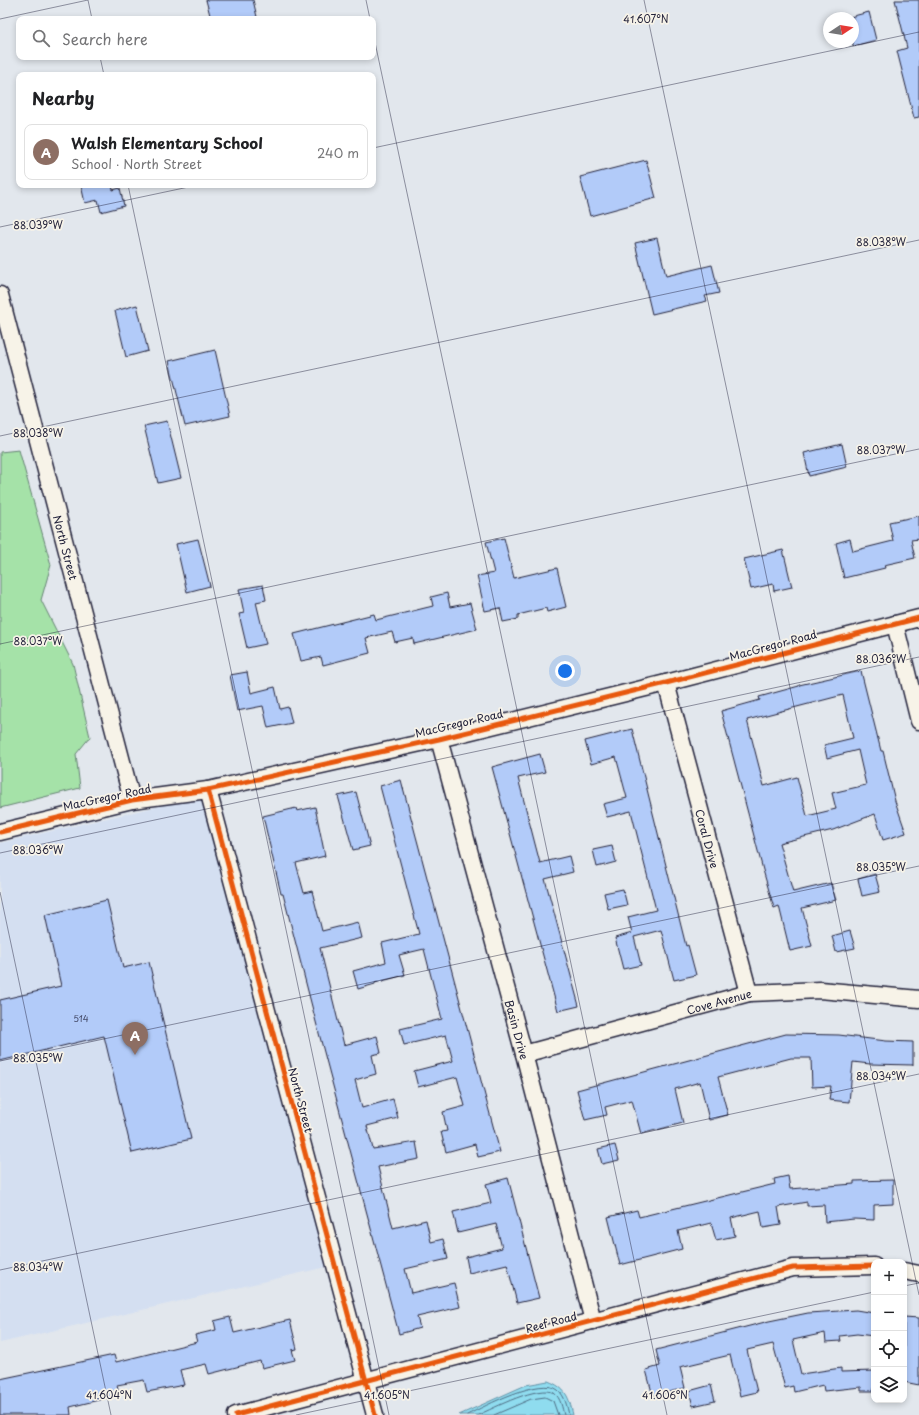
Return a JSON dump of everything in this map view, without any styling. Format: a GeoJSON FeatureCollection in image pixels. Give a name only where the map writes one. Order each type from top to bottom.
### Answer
{"type":"FeatureCollection","features":[{"type":"Feature","properties":{"kind":"street","name":"North Street"},"geometry":{"type":"LineString","coordinates":[[0,295],[132,800]]}},
{"type":"Feature","properties":{"kind":"street","name":"MacGregor Road"},"geometry":{"type":"LineString","coordinates":[[0,832],[132,800],[208,790],[439,739],[919,618]]}},
{"type":"Feature","properties":{"kind":"street"},"geometry":{"type":"LineString","coordinates":[[895,624],[919,721]]}},
{"type":"Feature","properties":{"kind":"street","name":"Coral Drive"},"geometry":{"type":"LineString","coordinates":[[666,683],[749,993]]}},
{"type":"Feature","properties":{"kind":"street","name":"Basin Drive"},"geometry":{"type":"LineString","coordinates":[[439,739],[524,1054],[593,1321]]}},
{"type":"Feature","properties":{"kind":"street","name":"North Street"},"geometry":{"type":"LineString","coordinates":[[208,790],[375,1415]]}},
{"type":"Feature","properties":{"kind":"street","name":"Cove Avenue"},"geometry":{"type":"LineString","coordinates":[[524,1054],[749,993],[820,990],[919,999]]}},
{"type":"Feature","properties":{"kind":"street","name":"Reef Road"},"geometry":{"type":"LineString","coordinates":[[236,1415],[793,1268],[871,1266]]}},
{"type":"Feature","properties":{"kind":"street"},"geometry":{"type":"LineString","coordinates":[[907,1272],[919,1274]]}},
{"type":"Feature","properties":{"kind":"shaded area"},"geometry":{"type":"Polygon","coordinates":[[[203,796],[326,1267],[0,1343],[0,843],[203,796]]]}},
{"type":"Feature","properties":{"kind":"green space"},"geometry":{"type":"Polygon","coordinates":[[[19,450],[51,565],[41,600],[73,664],[90,737],[76,754],[80,788],[0,808],[0,452],[19,450]]]}},
{"type":"Feature","properties":{"kind":"water"},"geometry":{"type":"Polygon","coordinates":[[[548,1381],[559,1387],[566,1394],[573,1415],[459,1415],[526,1385],[548,1381]]]}},
{"type":"Feature","properties":{"kind":"building"},"geometry":{"type":"Polygon","coordinates":[[[206,0],[253,0],[257,16],[210,16],[206,0]]]}},
{"type":"Feature","properties":{"kind":"building"},"geometry":{"type":"Polygon","coordinates":[[[895,0],[919,0],[919,117],[914,118],[897,51],[907,48],[895,0]]]}},
{"type":"Feature","properties":{"kind":"building"},"geometry":{"type":"Polygon","coordinates":[[[869,12],[876,40],[859,44],[859,15],[869,12]]]}},
{"type":"Feature","properties":{"kind":"building"},"geometry":{"type":"Polygon","coordinates":[[[646,160],[656,198],[590,216],[580,177],[646,160]]]}},
{"type":"Feature","properties":{"kind":"building"},"geometry":{"type":"Polygon","coordinates":[[[82,188],[113,188],[113,190],[120,188],[124,206],[101,212],[98,200],[85,203],[82,188]]]}},
{"type":"Feature","properties":{"kind":"building"},"geometry":{"type":"Polygon","coordinates":[[[657,238],[666,276],[712,265],[719,293],[705,296],[707,301],[652,314],[635,243],[657,238]]]}},
{"type":"Feature","properties":{"kind":"building"},"geometry":{"type":"Polygon","coordinates":[[[137,305],[148,351],[126,357],[115,311],[137,305]]]}},
{"type":"Feature","properties":{"kind":"building"},"geometry":{"type":"Polygon","coordinates":[[[215,350],[230,416],[185,426],[169,361],[215,350]]]}},
{"type":"Feature","properties":{"kind":"building"},"geometry":{"type":"Polygon","coordinates":[[[167,421],[181,478],[158,483],[144,426],[167,421]]]}},
{"type":"Feature","properties":{"kind":"building"},"geometry":{"type":"Polygon","coordinates":[[[842,444],[847,467],[809,476],[804,453],[842,444]]]}},
{"type":"Feature","properties":{"kind":"building"},"geometry":{"type":"Polygon","coordinates":[[[919,516],[919,539],[911,540],[915,558],[884,565],[885,568],[844,578],[836,543],[850,539],[853,551],[893,541],[889,522],[919,516]]]}},
{"type":"Feature","properties":{"kind":"building"},"geometry":{"type":"Polygon","coordinates":[[[504,538],[514,578],[557,568],[566,607],[547,612],[546,608],[518,615],[518,619],[503,622],[500,608],[485,611],[477,576],[494,573],[486,542],[504,538]]]}},
{"type":"Feature","properties":{"kind":"building"},"geometry":{"type":"Polygon","coordinates":[[[198,539],[210,586],[187,592],[176,544],[198,539]]]}},
{"type":"Feature","properties":{"kind":"building"},"geometry":{"type":"Polygon","coordinates":[[[783,550],[792,587],[774,591],[773,584],[751,589],[744,559],[783,550]]]}},
{"type":"Feature","properties":{"kind":"building"},"geometry":{"type":"Polygon","coordinates":[[[263,585],[266,600],[256,602],[266,644],[247,648],[239,614],[244,613],[239,589],[263,585]]]}},
{"type":"Feature","properties":{"kind":"building"},"geometry":{"type":"Polygon","coordinates":[[[447,593],[450,607],[470,603],[477,629],[414,644],[413,638],[395,642],[392,632],[366,638],[370,653],[323,665],[321,657],[301,661],[294,634],[374,614],[376,620],[433,606],[431,597],[447,593]]]}},
{"type":"Feature","properties":{"kind":"building"},"geometry":{"type":"Polygon","coordinates":[[[861,671],[881,751],[883,751],[895,801],[906,833],[883,840],[875,814],[833,830],[779,843],[793,892],[831,883],[836,900],[802,908],[812,946],[790,951],[779,906],[774,908],[763,870],[721,711],[760,700],[759,697],[799,685],[861,671]],[[843,695],[747,720],[764,786],[797,777],[807,816],[836,809],[832,793],[866,785],[858,750],[827,758],[824,745],[853,738],[843,695]]]}},
{"type":"Feature","properties":{"kind":"building"},"geometry":{"type":"Polygon","coordinates":[[[247,672],[251,693],[275,687],[280,709],[288,707],[292,723],[268,728],[263,706],[237,711],[230,675],[247,672]]]}},
{"type":"Feature","properties":{"kind":"building"},"geometry":{"type":"Polygon","coordinates":[[[632,729],[686,946],[688,945],[696,975],[674,980],[661,930],[634,937],[641,965],[623,969],[615,938],[632,933],[628,917],[656,910],[631,811],[607,817],[603,804],[627,798],[616,757],[591,764],[585,741],[632,729]]]}},
{"type":"Feature","properties":{"kind":"building"},"geometry":{"type":"Polygon","coordinates":[[[540,754],[545,772],[518,778],[540,863],[569,856],[573,872],[545,879],[579,1006],[558,1011],[492,767],[540,754]]]}},
{"type":"Feature","properties":{"kind":"building"},"geometry":{"type":"Polygon","coordinates":[[[401,780],[500,1152],[478,1157],[475,1144],[446,1152],[441,1132],[447,1131],[443,1112],[465,1106],[457,1077],[418,1087],[414,1071],[453,1061],[446,1035],[404,1045],[400,1029],[442,1019],[424,949],[399,955],[405,975],[358,989],[353,971],[386,962],[382,943],[419,934],[380,786],[401,780]]]}},
{"type":"Feature","properties":{"kind":"building"},"geometry":{"type":"Polygon","coordinates":[[[356,792],[370,846],[353,850],[338,796],[356,792]]]}},
{"type":"Feature","properties":{"kind":"building"},"geometry":{"type":"Polygon","coordinates":[[[315,807],[325,856],[296,863],[304,893],[312,891],[322,931],[358,922],[362,938],[320,948],[344,1045],[377,1036],[381,1053],[372,1055],[376,1074],[355,1080],[362,1108],[393,1099],[398,1118],[367,1126],[373,1149],[416,1142],[419,1159],[378,1167],[393,1228],[426,1220],[431,1242],[443,1239],[448,1259],[405,1269],[411,1293],[454,1283],[460,1307],[417,1317],[420,1328],[399,1334],[283,894],[281,894],[263,816],[296,808],[297,811],[315,807]]]}},
{"type":"Feature","properties":{"kind":"building"},"geometry":{"type":"Polygon","coordinates":[[[612,846],[616,862],[597,867],[593,850],[612,846]]]}},
{"type":"Feature","properties":{"kind":"building"},"geometry":{"type":"Polygon","coordinates":[[[875,874],[880,892],[862,896],[858,879],[875,874]]]}},
{"type":"Feature","properties":{"kind":"building"},"geometry":{"type":"Polygon","coordinates":[[[623,889],[627,905],[608,909],[604,893],[623,889]]]}},
{"type":"Feature","properties":{"kind":"building"},"geometry":{"type":"Polygon","coordinates":[[[107,900],[123,968],[149,962],[191,1139],[132,1153],[104,1036],[0,1061],[0,1000],[61,986],[45,915],[107,900]]]}},
{"type":"Feature","properties":{"kind":"building"},"geometry":{"type":"Polygon","coordinates":[[[850,931],[855,948],[836,952],[832,936],[850,931]]]}},
{"type":"Feature","properties":{"kind":"building"},"geometry":{"type":"Polygon","coordinates":[[[786,1034],[839,1035],[886,1041],[913,1042],[913,1065],[853,1062],[849,1102],[829,1100],[831,1086],[812,1087],[811,1058],[791,1058],[718,1077],[728,1115],[709,1120],[700,1082],[675,1089],[683,1123],[641,1134],[632,1100],[605,1107],[607,1115],[585,1120],[577,1090],[786,1034]]]}},
{"type":"Feature","properties":{"kind":"building"},"geometry":{"type":"Polygon","coordinates":[[[615,1145],[619,1160],[602,1164],[598,1149],[615,1145]]]}},
{"type":"Feature","properties":{"kind":"building"},"geometry":{"type":"Polygon","coordinates":[[[788,1176],[790,1189],[854,1184],[854,1181],[893,1180],[893,1204],[874,1205],[874,1220],[854,1219],[825,1222],[824,1205],[807,1206],[807,1202],[778,1207],[781,1225],[763,1228],[760,1211],[731,1218],[735,1236],[716,1240],[711,1223],[678,1231],[682,1249],[620,1265],[608,1217],[637,1210],[639,1217],[775,1184],[774,1179],[788,1176]]]}},
{"type":"Feature","properties":{"kind":"building"},"geometry":{"type":"Polygon","coordinates":[[[508,1178],[539,1298],[517,1303],[507,1264],[469,1273],[466,1257],[502,1248],[496,1224],[458,1233],[453,1212],[491,1203],[486,1184],[508,1178]]]}},
{"type":"Feature","properties":{"kind":"building"},"geometry":{"type":"Polygon","coordinates":[[[856,1310],[871,1312],[871,1336],[857,1334],[840,1336],[841,1341],[826,1342],[825,1333],[793,1340],[801,1374],[841,1368],[841,1372],[871,1371],[871,1391],[861,1391],[861,1387],[824,1391],[823,1385],[794,1392],[793,1386],[785,1388],[773,1344],[747,1350],[757,1392],[740,1396],[730,1355],[680,1367],[685,1388],[653,1396],[646,1370],[660,1366],[656,1350],[769,1321],[808,1313],[856,1310]]]}},
{"type":"Feature","properties":{"kind":"building"},"geometry":{"type":"Polygon","coordinates":[[[230,1317],[234,1333],[290,1320],[297,1349],[292,1350],[295,1360],[262,1368],[260,1361],[209,1374],[206,1364],[180,1370],[184,1385],[147,1392],[144,1380],[117,1385],[119,1395],[70,1407],[71,1415],[0,1415],[0,1379],[114,1355],[116,1362],[197,1342],[195,1335],[216,1330],[214,1321],[230,1317]]]}},
{"type":"Feature","properties":{"kind":"building"},"geometry":{"type":"Polygon","coordinates":[[[907,1317],[919,1318],[919,1385],[907,1383],[907,1317]]]}},
{"type":"Feature","properties":{"kind":"building"},"geometry":{"type":"Polygon","coordinates":[[[711,1385],[715,1401],[693,1406],[689,1391],[711,1385]]]}},
{"type":"Feature","properties":{"kind":"cycle path"},"geometry":{"type":"LineString","coordinates":[[0,832],[132,800],[208,790],[439,739],[919,618]]}},
{"type":"Feature","properties":{"kind":"cycle path"},"geometry":{"type":"LineString","coordinates":[[208,790],[375,1415]]}},
{"type":"Feature","properties":{"kind":"cycle path"},"geometry":{"type":"LineString","coordinates":[[236,1415],[793,1268],[871,1266]]}},
{"type":"Feature","properties":{"kind":"place","name":"Walsh Elementary School"},"geometry":{"type":"Point","coordinates":[135,1055]}}]}
